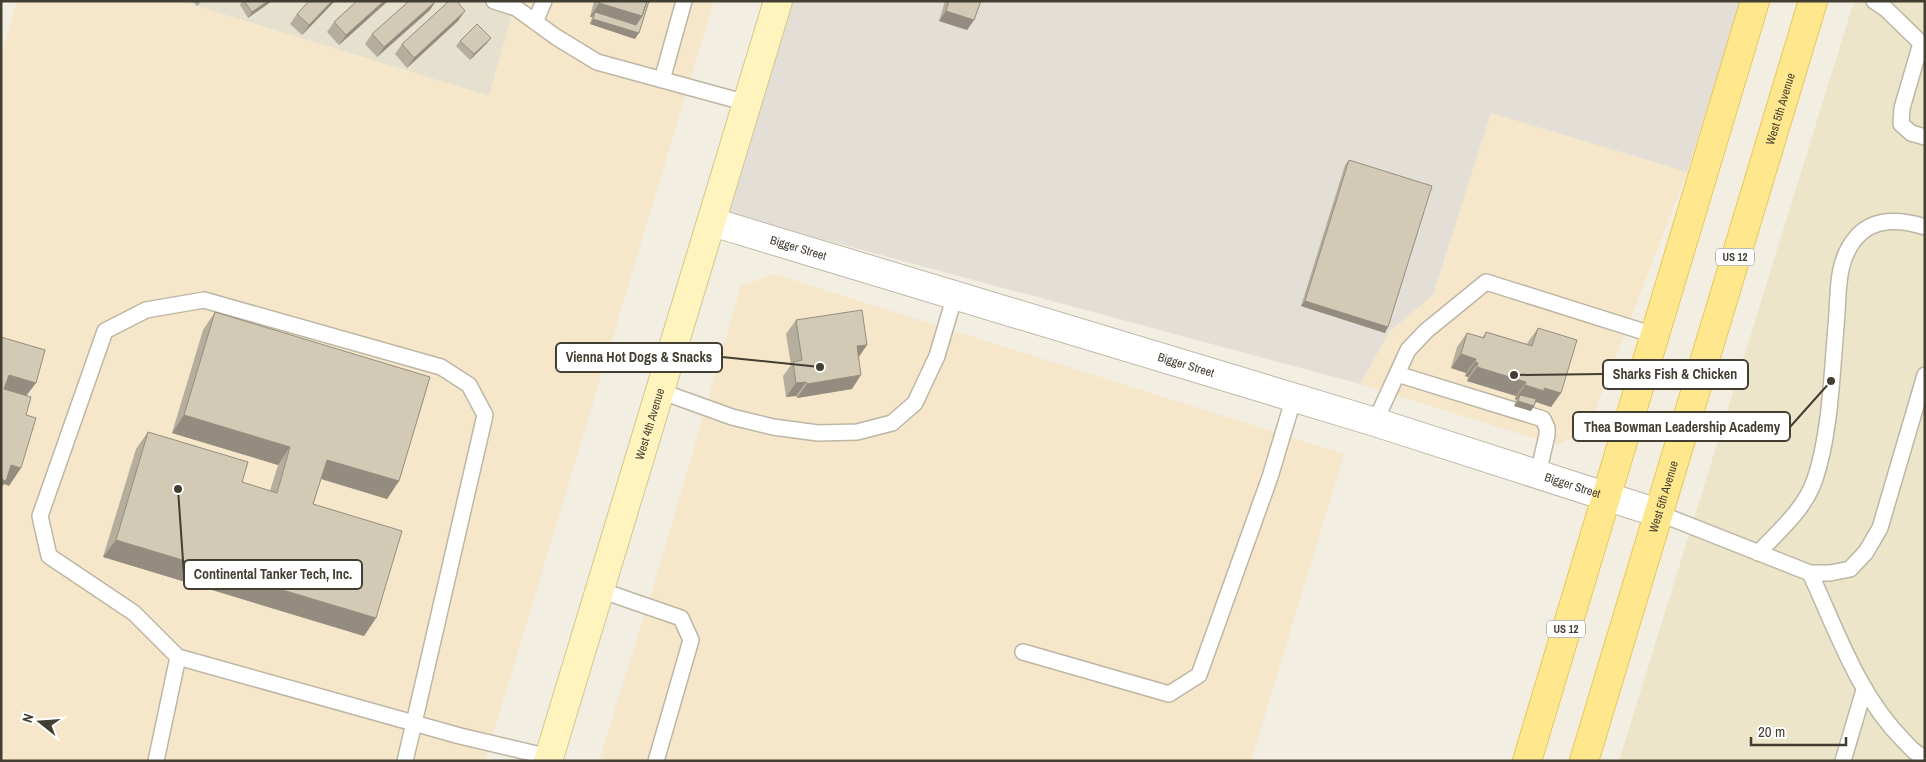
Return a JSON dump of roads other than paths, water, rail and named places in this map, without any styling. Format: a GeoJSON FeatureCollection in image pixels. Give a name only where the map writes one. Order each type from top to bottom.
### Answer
{"type":"FeatureCollection","features":[{"type":"Feature","properties":{"kind":"main road","name":"West 4th Avenue"},"geometry":{"type":"LineString","coordinates":[[548,759],[778,1]]}},
{"type":"Feature","properties":{"kind":"main road","name":"US 12"},"geometry":{"type":"LineString","coordinates":[[1527,761],[1754,1]]}},
{"type":"Feature","properties":{"kind":"main road","name":"West 5th Avenue"},"geometry":{"type":"LineString","coordinates":[[1584,761],[1813,1]]}},
{"type":"Feature","properties":{"kind":"street","name":"Bigger Street"},"geometry":{"type":"LineString","coordinates":[[712,222],[1294,397],[1658,513]]}},
{"type":"Feature","properties":{"kind":"lane"},"geometry":{"type":"LineString","coordinates":[[494,1],[516,8],[556,37],[597,62],[747,103]]}},
{"type":"Feature","properties":{"kind":"lane"},"geometry":{"type":"LineString","coordinates":[[536,22],[544,1]]}},
{"type":"Feature","properties":{"kind":"lane"},"geometry":{"type":"LineString","coordinates":[[662,80],[684,1]]}},
{"type":"Feature","properties":{"kind":"lane"},"geometry":{"type":"LineString","coordinates":[[1874,1],[1886,9],[1923,44],[1902,108],[1901,124],[1911,133],[1925,137]]}},
{"type":"Feature","properties":{"kind":"lane"},"geometry":{"type":"LineString","coordinates":[[1758,553],[1797,513],[1815,481],[1823,452],[1837,324],[1840,270],[1846,255],[1855,238],[1874,225],[1890,221],[1925,227]]}},
{"type":"Feature","properties":{"kind":"lane"},"geometry":{"type":"LineString","coordinates":[[1375,422],[1408,350],[1426,330],[1486,282],[1654,334]]}},
{"type":"Feature","properties":{"kind":"lane"},"geometry":{"type":"LineString","coordinates":[[660,391],[732,417],[773,427],[818,432],[857,432],[892,423],[915,403],[937,356],[955,295]]}},
{"type":"Feature","properties":{"kind":"lane"},"geometry":{"type":"LineString","coordinates":[[405,761],[414,723],[485,415],[469,385],[441,367],[204,300],[146,310],[105,332],[40,516],[49,556],[134,613],[178,657],[414,723],[460,736],[548,759]]}},
{"type":"Feature","properties":{"kind":"lane"},"geometry":{"type":"LineString","coordinates":[[1397,374],[1543,419],[1548,428],[1538,474]]}},
{"type":"Feature","properties":{"kind":"lane"},"geometry":{"type":"LineString","coordinates":[[1658,513],[1810,573],[1830,573],[1850,569],[1866,552],[1880,528],[1925,375]]}},
{"type":"Feature","properties":{"kind":"lane"},"geometry":{"type":"LineString","coordinates":[[1023,652],[1169,694],[1199,675],[1270,477],[1294,397]]}},
{"type":"Feature","properties":{"kind":"lane"},"geometry":{"type":"LineString","coordinates":[[1810,573],[1864,690],[1892,729],[1917,755],[1925,757]]}},
{"type":"Feature","properties":{"kind":"lane"},"geometry":{"type":"LineString","coordinates":[[600,590],[681,618],[691,640],[656,761]]}},
{"type":"Feature","properties":{"kind":"lane"},"geometry":{"type":"LineString","coordinates":[[156,761],[178,657]]}},
{"type":"Feature","properties":{"kind":"lane"},"geometry":{"type":"LineString","coordinates":[[1843,761],[1864,690]]}},
{"type":"Feature","properties":{"kind":"place","name":"Vienna Hot Dogs & Snacks"},"geometry":{"type":"Point","coordinates":[820,367]}},
{"type":"Feature","properties":{"kind":"place","name":"Sharks Fish & Chicken"},"geometry":{"type":"Point","coordinates":[1514,375]}},
{"type":"Feature","properties":{"kind":"place","name":"Thea Bowman Leadership Academy"},"geometry":{"type":"Point","coordinates":[1831,381]}},
{"type":"Feature","properties":{"kind":"place","name":"Continental Tanker Tech, Inc."},"geometry":{"type":"Point","coordinates":[178,489]}}]}
